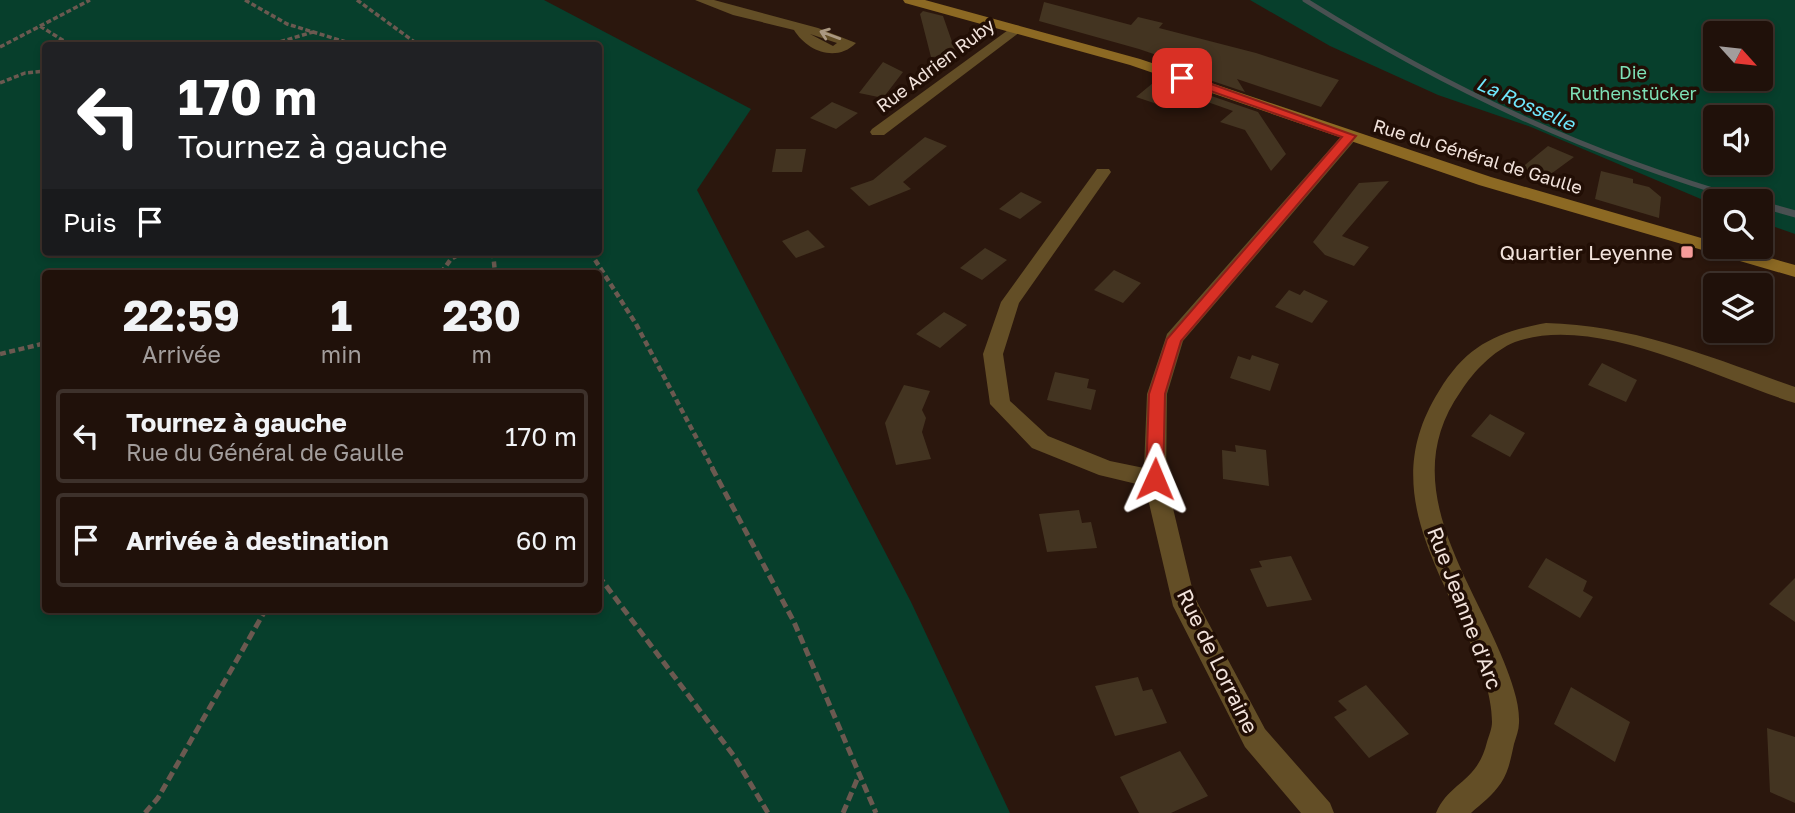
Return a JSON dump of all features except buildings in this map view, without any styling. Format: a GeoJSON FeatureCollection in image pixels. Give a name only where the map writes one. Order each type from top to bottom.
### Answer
{"type":"FeatureCollection","features":[{"type":"Feature","properties":{"kind":"main road","name":"Rue du Général de Gaulle"},"geometry":{"type":"LineString","coordinates":[[910,0],[1135,62],[1485,181],[1795,271]]}},
{"type":"Feature","properties":{"kind":"street"},"geometry":{"type":"LineString","coordinates":[[702,0],[800,29]]}},
{"type":"Feature","properties":{"kind":"street","name":"Rue Adrien Ruby"},"geometry":{"type":"LineString","coordinates":[[878,132],[1015,29]]}},
{"type":"Feature","properties":{"kind":"street","name":"Rue de Lorraine"},"geometry":{"type":"LineString","coordinates":[[1320,813],[1255,738],[1182,598],[1155,479],[1157,394],[1174,339],[1350,136]]}},
{"type":"Feature","properties":{"kind":"street"},"geometry":{"type":"LineString","coordinates":[[1103,172],[1010,302],[993,354],[1000,404],[1040,442],[1107,469],[1155,479]]}},
{"type":"Feature","properties":{"kind":"street","name":"Rue Jeanne d'Arc"},"geometry":{"type":"LineString","coordinates":[[1450,813],[1494,769],[1506,723],[1496,676],[1434,534],[1422,485],[1426,443],[1430,431],[1439,406],[1463,371],[1513,335],[1544,329],[1577,328],[1628,338],[1795,396]]}},
{"type":"Feature","properties":{"kind":"path"},"geometry":{"type":"LineString","coordinates":[[0,47],[90,0]]}},
{"type":"Feature","properties":{"kind":"path"},"geometry":{"type":"LineString","coordinates":[[245,0],[288,24],[347,42]]}},
{"type":"Feature","properties":{"kind":"path"},"geometry":{"type":"LineString","coordinates":[[357,0],[415,42]]}},
{"type":"Feature","properties":{"kind":"path"},"geometry":{"type":"LineString","coordinates":[[40,26],[66,42]]}},
{"type":"Feature","properties":{"kind":"path"},"geometry":{"type":"LineString","coordinates":[[279,42],[314,31]]}},
{"type":"Feature","properties":{"kind":"path"},"geometry":{"type":"LineString","coordinates":[[0,83],[25,73],[42,71]]}},
{"type":"Feature","properties":{"kind":"path"},"geometry":{"type":"LineString","coordinates":[[443,270],[456,256]]}},
{"type":"Feature","properties":{"kind":"path"},"geometry":{"type":"LineString","coordinates":[[602,271],[636,324],[794,622],[876,813]]}},
{"type":"Feature","properties":{"kind":"path"},"geometry":{"type":"LineString","coordinates":[[0,354],[42,344]]}},
{"type":"Feature","properties":{"kind":"path"},"geometry":{"type":"LineString","coordinates":[[602,580],[734,756],[768,813]]}},
{"type":"Feature","properties":{"kind":"path"},"geometry":{"type":"LineString","coordinates":[[145,813],[158,798],[264,613]]}},
{"type":"Feature","properties":{"kind":"path"},"geometry":{"type":"LineString","coordinates":[[844,813],[859,774]]}},
{"type":"Feature","properties":{"kind":"green space"},"geometry":{"type":"Polygon","coordinates":[[[0,0],[544,0],[751,109],[697,190],[911,602],[1010,813],[0,813],[0,0]]]}},
{"type":"Feature","properties":{"kind":"green space","name":"Die Ruthenstücker"},"geometry":{"type":"Polygon","coordinates":[[[1250,0],[1795,0],[1795,234],[1773,226],[1773,189],[1703,189],[1703,200],[1531,127],[1438,95],[1330,46],[1250,0]]]}},
{"type":"Feature","properties":{"kind":"waterway","name":"La Rosselle"},"geometry":{"type":"LineString","coordinates":[[1305,0],[1412,63],[1520,117],[1631,162],[1709,189]]}},
{"type":"Feature","properties":{"kind":"waterway","name":"La Rosselle"},"geometry":{"type":"LineString","coordinates":[[1773,208],[1795,214]]}},
{"type":"Feature","properties":{"kind":"place","name":"Quartier Leyenne"},"geometry":{"type":"Point","coordinates":[1687,252]}},
{"type":"Feature","properties":{"kind":"route"},"geometry":{"type":"LineString","coordinates":[[1155,479],[1157,394],[1174,339],[1350,136],[1182,78]]}}]}
